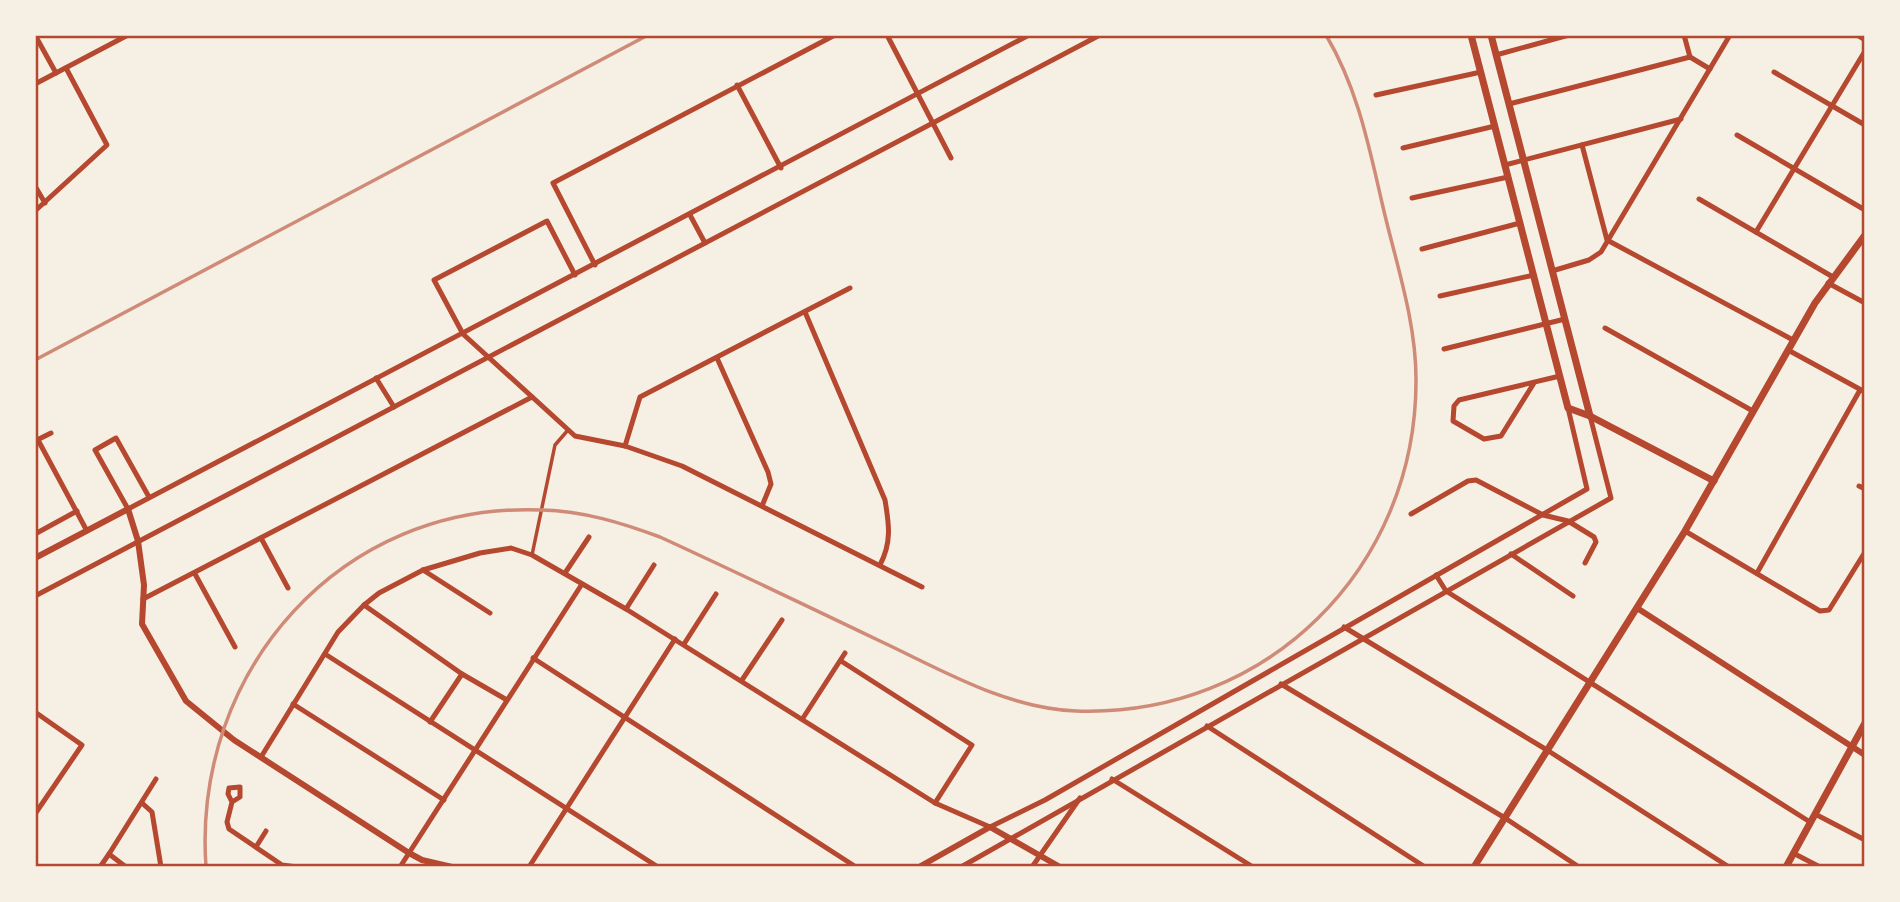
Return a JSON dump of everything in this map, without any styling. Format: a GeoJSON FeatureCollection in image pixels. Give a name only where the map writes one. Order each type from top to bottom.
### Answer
{"type":"FeatureCollection","features":[{"type":"Feature","properties":{"kind":"main road"},"geometry":{"type":"LineString","coordinates":[[1471,35],[1568,408],[1590,416],[1714,481]]}},
{"type":"Feature","properties":{"kind":"main road"},"geometry":{"type":"LineString","coordinates":[[1491,35],[1590,416]]}},
{"type":"Feature","properties":{"kind":"main road"},"geometry":{"type":"LineString","coordinates":[[1474,867],[1685,531],[1751,410],[1793,340],[1831,280],[1865,235]]}},
{"type":"Feature","properties":{"kind":"main road"},"geometry":{"type":"LineString","coordinates":[[1786,867],[1865,723]]}},
{"type":"Feature","properties":{"kind":"street"},"geometry":{"type":"LineString","coordinates":[[35,35],[56,73]]}},
{"type":"Feature","properties":{"kind":"street"},"geometry":{"type":"LineString","coordinates":[[35,84],[128,35]]}},
{"type":"Feature","properties":{"kind":"street"},"geometry":{"type":"LineString","coordinates":[[595,265],[553,183],[835,35]]}},
{"type":"Feature","properties":{"kind":"street"},"geometry":{"type":"LineString","coordinates":[[887,35],[951,159]]}},
{"type":"Feature","properties":{"kind":"street"},"geometry":{"type":"LineString","coordinates":[[35,558],[781,168],[1029,35]]}},
{"type":"Feature","properties":{"kind":"street"},"geometry":{"type":"LineString","coordinates":[[35,596],[1100,35]]}},
{"type":"Feature","properties":{"kind":"street"},"geometry":{"type":"LineString","coordinates":[[1496,55],[1569,35]]}},
{"type":"Feature","properties":{"kind":"street"},"geometry":{"type":"LineString","coordinates":[[1685,35],[1690,57]]}},
{"type":"Feature","properties":{"kind":"street"},"geometry":{"type":"LineString","coordinates":[[1552,271],[1589,260],[1601,252],[1730,35]]}},
{"type":"Feature","properties":{"kind":"street"},"geometry":{"type":"LineString","coordinates":[[1857,35],[1865,40]]}},
{"type":"Feature","properties":{"kind":"street"},"geometry":{"type":"LineString","coordinates":[[1756,232],[1796,170],[1865,51]]}},
{"type":"Feature","properties":{"kind":"street"},"geometry":{"type":"LineString","coordinates":[[1508,104],[1690,57],[1710,69]]}},
{"type":"Feature","properties":{"kind":"street"},"geometry":{"type":"LineString","coordinates":[[35,211],[107,145],[66,68]]}},
{"type":"Feature","properties":{"kind":"street"},"geometry":{"type":"LineString","coordinates":[[1376,95],[1481,72]]}},
{"type":"Feature","properties":{"kind":"street"},"geometry":{"type":"LineString","coordinates":[[1774,72],[1865,125]]}},
{"type":"Feature","properties":{"kind":"street"},"geometry":{"type":"LineString","coordinates":[[737,85],[781,168]]}},
{"type":"Feature","properties":{"kind":"street"},"geometry":{"type":"LineString","coordinates":[[1505,165],[1524,163],[1681,119]]}},
{"type":"Feature","properties":{"kind":"street"},"geometry":{"type":"LineString","coordinates":[[1403,148],[1495,126]]}},
{"type":"Feature","properties":{"kind":"street"},"geometry":{"type":"LineString","coordinates":[[1737,135],[1865,210]]}},
{"type":"Feature","properties":{"kind":"street"},"geometry":{"type":"LineString","coordinates":[[1582,145],[1607,240],[1793,340]]}},
{"type":"Feature","properties":{"kind":"street"},"geometry":{"type":"LineString","coordinates":[[1412,198],[1508,177]]}},
{"type":"Feature","properties":{"kind":"street"},"geometry":{"type":"LineString","coordinates":[[35,186],[44,203]]}},
{"type":"Feature","properties":{"kind":"street"},"geometry":{"type":"LineString","coordinates":[[1699,199],[1756,232],[1865,303]]}},
{"type":"Feature","properties":{"kind":"street"},"geometry":{"type":"LineString","coordinates":[[690,215],[705,243]]}},
{"type":"Feature","properties":{"kind":"street"},"geometry":{"type":"LineString","coordinates":[[575,275],[547,220],[434,280],[463,334],[568,430],[586,440],[625,446],[682,466],[922,587]]}},
{"type":"Feature","properties":{"kind":"street"},"geometry":{"type":"LineString","coordinates":[[1422,249],[1520,223]]}},
{"type":"Feature","properties":{"kind":"street"},"geometry":{"type":"LineString","coordinates":[[1440,296],[1534,275]]}},
{"type":"Feature","properties":{"kind":"street"},"geometry":{"type":"LineString","coordinates":[[625,446],[640,397],[850,288]]}},
{"type":"Feature","properties":{"kind":"street"},"geometry":{"type":"LineString","coordinates":[[805,312],[885,500],[890,527],[888,549],[880,565]]}},
{"type":"Feature","properties":{"kind":"street"},"geometry":{"type":"LineString","coordinates":[[1444,349],[1564,319]]}},
{"type":"Feature","properties":{"kind":"street"},"geometry":{"type":"LineString","coordinates":[[1605,328],[1751,410]]}},
{"type":"Feature","properties":{"kind":"street"},"geometry":{"type":"LineString","coordinates":[[1756,573],[1863,391],[1788,350]]}},
{"type":"Feature","properties":{"kind":"street"},"geometry":{"type":"LineString","coordinates":[[717,358],[768,472],[771,484],[762,506]]}},
{"type":"Feature","properties":{"kind":"street"},"geometry":{"type":"LineString","coordinates":[[1534,383],[1501,436],[1484,439],[1453,421],[1454,406],[1459,400],[1560,376]]}},
{"type":"Feature","properties":{"kind":"street"},"geometry":{"type":"LineString","coordinates":[[376,378],[394,407]]}},
{"type":"Feature","properties":{"kind":"street"},"geometry":{"type":"LineString","coordinates":[[144,599],[532,397]]}},
{"type":"Feature","properties":{"kind":"street"},"geometry":{"type":"LineString","coordinates":[[919,867],[1045,800],[1587,489],[1568,408]]}},
{"type":"Feature","properties":{"kind":"street"},"geometry":{"type":"LineString","coordinates":[[961,867],[1611,498],[1590,416]]}},
{"type":"Feature","properties":{"kind":"street"},"geometry":{"type":"LineString","coordinates":[[532,555],[555,445],[568,430]]}},
{"type":"Feature","properties":{"kind":"street"},"geometry":{"type":"LineString","coordinates":[[51,433],[36,441],[87,531]]}},
{"type":"Feature","properties":{"kind":"street"},"geometry":{"type":"LineString","coordinates":[[149,498],[116,438],[95,450],[128,509],[138,541],[144,599],[142,624],[186,701],[234,740],[409,853],[422,860],[452,867]]}},
{"type":"Feature","properties":{"kind":"street"},"geometry":{"type":"LineString","coordinates":[[1411,514],[1468,481],[1476,480],[1543,514],[1568,522],[1594,537],[1596,542],[1585,563]]}},
{"type":"Feature","properties":{"kind":"street"},"geometry":{"type":"LineString","coordinates":[[35,534],[77,511]]}},
{"type":"Feature","properties":{"kind":"street"},"geometry":{"type":"LineString","coordinates":[[1685,531],[1820,611],[1829,610],[1865,552]]}},
{"type":"Feature","properties":{"kind":"street"},"geometry":{"type":"LineString","coordinates":[[565,573],[589,537]]}},
{"type":"Feature","properties":{"kind":"street"},"geometry":{"type":"LineString","coordinates":[[261,538],[288,588]]}},
{"type":"Feature","properties":{"kind":"street"},"geometry":{"type":"LineString","coordinates":[[261,757],[338,632],[364,605],[379,593],[423,570],[480,553],[511,548],[532,555],[626,609],[935,803],[1010,837],[1060,867]]}},
{"type":"Feature","properties":{"kind":"street"},"geometry":{"type":"LineString","coordinates":[[1511,554],[1573,596]]}},
{"type":"Feature","properties":{"kind":"street"},"geometry":{"type":"LineString","coordinates":[[626,609],[654,565]]}},
{"type":"Feature","properties":{"kind":"street"},"geometry":{"type":"LineString","coordinates":[[423,570],[490,612]]}},
{"type":"Feature","properties":{"kind":"street"},"geometry":{"type":"LineString","coordinates":[[195,573],[235,647]]}},
{"type":"Feature","properties":{"kind":"street"},"geometry":{"type":"LineString","coordinates":[[1436,575],[1446,591],[1591,680],[1811,822]]}},
{"type":"Feature","properties":{"kind":"street"},"geometry":{"type":"LineString","coordinates":[[400,867],[582,584]]}},
{"type":"Feature","properties":{"kind":"street"},"geometry":{"type":"LineString","coordinates":[[684,644],[716,594]]}},
{"type":"Feature","properties":{"kind":"street"},"geometry":{"type":"LineString","coordinates":[[364,605],[462,674],[507,700]]}},
{"type":"Feature","properties":{"kind":"street"},"geometry":{"type":"LineString","coordinates":[[1637,608],[1865,755]]}},
{"type":"Feature","properties":{"kind":"street"},"geometry":{"type":"LineString","coordinates":[[742,680],[782,620]]}},
{"type":"Feature","properties":{"kind":"street"},"geometry":{"type":"LineString","coordinates":[[1344,627],[1547,750],[1729,867]]}},
{"type":"Feature","properties":{"kind":"street"},"geometry":{"type":"LineString","coordinates":[[529,867],[675,639]]}},
{"type":"Feature","properties":{"kind":"street"},"geometry":{"type":"LineString","coordinates":[[803,718],[845,653]]}},
{"type":"Feature","properties":{"kind":"street"},"geometry":{"type":"LineString","coordinates":[[325,654],[658,867]]}},
{"type":"Feature","properties":{"kind":"street"},"geometry":{"type":"LineString","coordinates":[[533,658],[856,867]]}},
{"type":"Feature","properties":{"kind":"street"},"geometry":{"type":"LineString","coordinates":[[841,661],[972,745],[935,803]]}},
{"type":"Feature","properties":{"kind":"street"},"geometry":{"type":"LineString","coordinates":[[430,722],[462,674]]}},
{"type":"Feature","properties":{"kind":"street"},"geometry":{"type":"LineString","coordinates":[[1281,684],[1505,818],[1578,867]]}},
{"type":"Feature","properties":{"kind":"street"},"geometry":{"type":"LineString","coordinates":[[293,704],[444,800]]}},
{"type":"Feature","properties":{"kind":"street"},"geometry":{"type":"LineString","coordinates":[[35,712],[82,745],[35,814]]}},
{"type":"Feature","properties":{"kind":"street"},"geometry":{"type":"LineString","coordinates":[[1207,726],[1424,867]]}},
{"type":"Feature","properties":{"kind":"street"},"geometry":{"type":"LineString","coordinates":[[100,867],[156,779]]}},
{"type":"Feature","properties":{"kind":"street"},"geometry":{"type":"LineString","coordinates":[[1112,779],[1253,867]]}},
{"type":"Feature","properties":{"kind":"street"},"geometry":{"type":"LineString","coordinates":[[1032,867],[1082,796]]}},
{"type":"Feature","properties":{"kind":"street"},"geometry":{"type":"LineString","coordinates":[[232,802],[227,822],[229,829],[282,865],[297,867]]}},
{"type":"Feature","properties":{"kind":"street"},"geometry":{"type":"LineString","coordinates":[[142,803],[154,817],[161,867]]}},
{"type":"Feature","properties":{"kind":"street"},"geometry":{"type":"LineString","coordinates":[[1815,814],[1865,840]]}},
{"type":"Feature","properties":{"kind":"street"},"geometry":{"type":"LineString","coordinates":[[256,847],[266,831]]}},
{"type":"Feature","properties":{"kind":"street"},"geometry":{"type":"LineString","coordinates":[[1793,853],[1820,867]]}},
{"type":"Feature","properties":{"kind":"street"},"geometry":{"type":"LineString","coordinates":[[109,854],[126,867]]}},
{"type":"Feature","properties":{"kind":"railway"},"geometry":{"type":"LineString","coordinates":[[35,360],[648,35]]}},
{"type":"Feature","properties":{"kind":"railway"},"geometry":{"type":"LineString","coordinates":[[206,867],[208,795],[224,727],[253,666],[293,612],[344,567],[403,534],[469,515],[558,511],[588,515],[631,527],[660,537],[975,686],[1024,703],[1050,708],[1076,711],[1145,706],[1209,689],[1267,659],[1318,618],[1359,569],[1390,512],[1409,448],[1416,379],[1409,314],[1367,140],[1346,76],[1326,35]]}}]}
